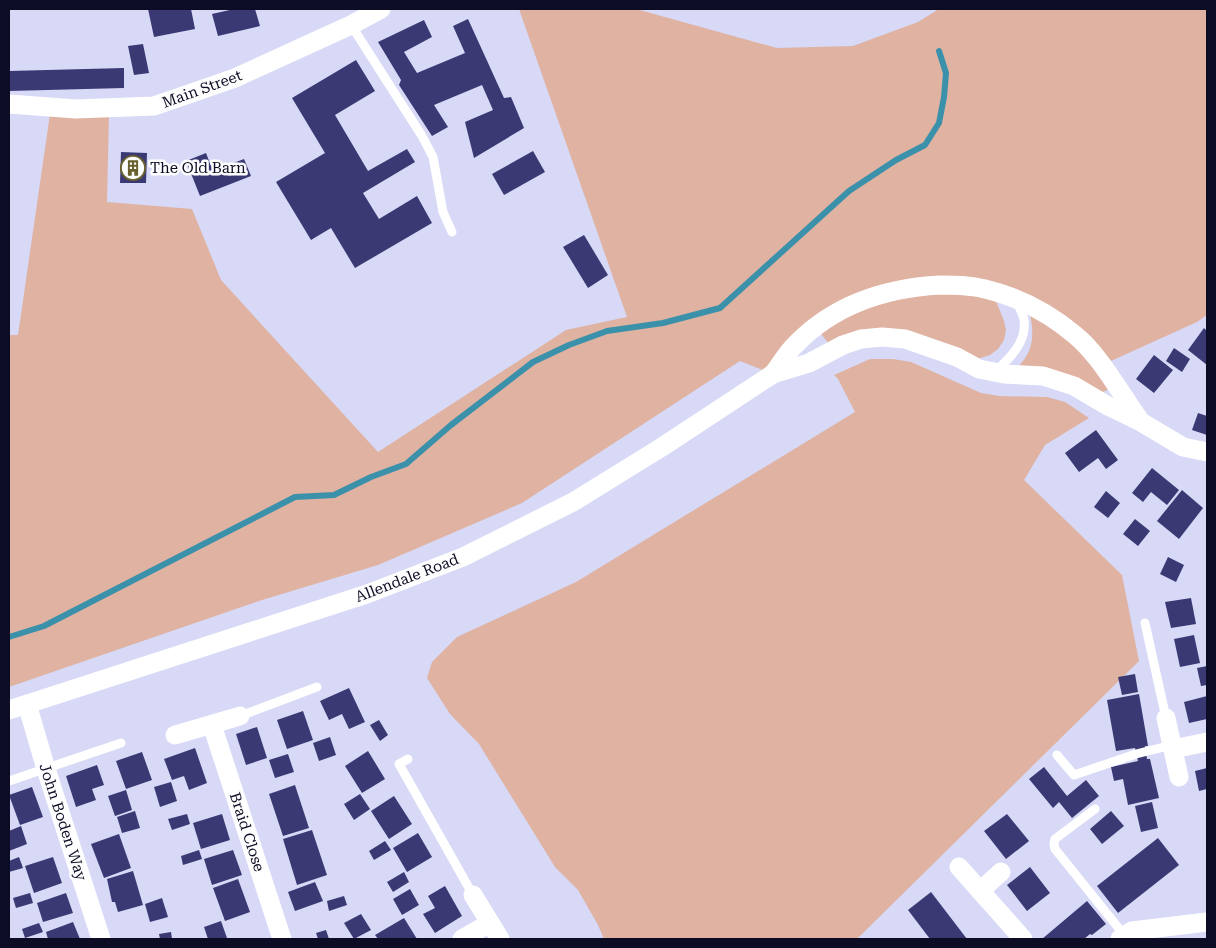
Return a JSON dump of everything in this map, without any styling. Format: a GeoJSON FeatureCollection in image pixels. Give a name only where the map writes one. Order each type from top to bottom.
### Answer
{"type":"FeatureCollection","features":[{"type":"Feature","properties":{"kind":"street","name":"Main Street"},"geometry":{"type":"LineString","coordinates":[[9,104],[76,109],[154,106],[235,78],[351,25],[381,9]]}},
{"type":"Feature","properties":{"kind":"street","name":"Allendale Road"},"geometry":{"type":"LineString","coordinates":[[773,374],[796,344],[827,319],[864,299],[898,290],[957,285],[984,288],[1016,299],[1047,314],[1077,336],[1098,360],[1141,422]]}},
{"type":"Feature","properties":{"kind":"street","name":"Allendale Road"},"geometry":{"type":"LineString","coordinates":[[9,710],[366,594],[463,557],[573,502],[662,447],[773,374],[809,363],[861,338],[905,339],[957,357],[979,369],[1043,376],[1074,386],[1184,447],[1207,452]]}},
{"type":"Feature","properties":{"kind":"street","name":"John Boden Way"},"geometry":{"type":"LineString","coordinates":[[27,704],[101,939]]}},
{"type":"Feature","properties":{"kind":"street"},"geometry":{"type":"LineString","coordinates":[[175,735],[240,716]]}},
{"type":"Feature","properties":{"kind":"street"},"geometry":{"type":"LineString","coordinates":[[1166,718],[1179,777]]}},
{"type":"Feature","properties":{"kind":"street","name":"Braid Close"},"geometry":{"type":"LineString","coordinates":[[212,725],[282,939]]}},
{"type":"Feature","properties":{"kind":"street"},"geometry":{"type":"LineString","coordinates":[[1172,747],[1207,742]]}},
{"type":"Feature","properties":{"kind":"street"},"geometry":{"type":"LineString","coordinates":[[959,867],[1023,939]]}},
{"type":"Feature","properties":{"kind":"street"},"geometry":{"type":"LineString","coordinates":[[980,891],[1001,872]]}},
{"type":"Feature","properties":{"kind":"street"},"geometry":{"type":"LineString","coordinates":[[473,895],[500,939]]}},
{"type":"Feature","properties":{"kind":"street"},"geometry":{"type":"LineString","coordinates":[[1123,938],[1132,931],[1158,933],[1207,922]]}},
{"type":"Feature","properties":{"kind":"street"},"geometry":{"type":"LineString","coordinates":[[462,939],[490,923]]}},
{"type":"Feature","properties":{"kind":"lane"},"geometry":{"type":"LineString","coordinates":[[351,25],[422,136],[433,157],[443,212],[452,232]]}},
{"type":"Feature","properties":{"kind":"lane"},"geometry":{"type":"LineString","coordinates":[[995,372],[1014,353],[1024,333],[1024,320],[1016,299]]}},
{"type":"Feature","properties":{"kind":"lane"},"geometry":{"type":"LineString","coordinates":[[1145,623],[1166,718]]}},
{"type":"Feature","properties":{"kind":"lane"},"geometry":{"type":"LineString","coordinates":[[240,716],[317,688]]}},
{"type":"Feature","properties":{"kind":"lane"},"geometry":{"type":"LineString","coordinates":[[9,782],[121,743]]}},
{"type":"Feature","properties":{"kind":"lane"},"geometry":{"type":"LineString","coordinates":[[1058,755],[1074,775],[1136,754],[1172,747]]}},
{"type":"Feature","properties":{"kind":"lane"},"geometry":{"type":"LineString","coordinates":[[408,759],[399,764],[473,895]]}},
{"type":"Feature","properties":{"kind":"lane"},"geometry":{"type":"LineString","coordinates":[[1095,808],[1055,839],[1055,849],[1123,938]]}},
{"type":"Feature","properties":{"kind":"shaded area"},"geometry":{"type":"Polygon","coordinates":[[[519,9],[636,9],[777,48],[853,46],[918,22],[939,9],[1207,9],[1207,315],[1197,322],[1102,365],[1111,385],[1101,393],[1017,368],[1031,346],[1032,323],[1029,306],[996,301],[1006,330],[1004,340],[998,349],[990,355],[967,362],[930,348],[829,344],[822,335],[822,327],[773,374],[740,361],[522,503],[378,565],[262,600],[9,687],[9,335],[18,335],[50,114],[109,115],[107,202],[192,209],[221,280],[378,452],[566,330],[627,317],[519,9]]]}},
{"type":"Feature","properties":{"kind":"shaded area"},"geometry":{"type":"Polygon","coordinates":[[[870,359],[893,359],[911,362],[981,393],[999,396],[1047,397],[1065,402],[1089,418],[1045,445],[1024,480],[1122,575],[1139,661],[857,939],[604,939],[578,890],[555,867],[479,744],[450,714],[427,678],[432,662],[457,637],[576,582],[855,412],[838,379],[834,375],[870,359]]]}},
{"type":"Feature","properties":{"kind":"building"},"geometry":{"type":"Polygon","coordinates":[[[148,9],[191,9],[195,29],[154,37],[148,9]]]}},
{"type":"Feature","properties":{"kind":"building"},"geometry":{"type":"Polygon","coordinates":[[[234,9],[255,9],[260,26],[218,36],[212,14],[234,9]]]}},
{"type":"Feature","properties":{"kind":"building"},"geometry":{"type":"Polygon","coordinates":[[[468,19],[504,98],[511,97],[524,128],[474,158],[465,122],[493,110],[482,85],[434,105],[448,127],[432,136],[399,85],[401,80],[378,42],[424,20],[432,37],[404,52],[417,73],[465,53],[453,26],[468,19]]]}},
{"type":"Feature","properties":{"kind":"building"},"geometry":{"type":"Polygon","coordinates":[[[143,44],[149,73],[134,75],[128,46],[143,44]]]}},
{"type":"Feature","properties":{"kind":"building"},"geometry":{"type":"Polygon","coordinates":[[[356,60],[375,91],[335,115],[368,171],[407,149],[415,162],[363,193],[379,219],[417,196],[432,223],[355,268],[331,228],[311,240],[276,182],[325,153],[292,98],[356,60]]]}},
{"type":"Feature","properties":{"kind":"building"},"geometry":{"type":"Polygon","coordinates":[[[124,68],[124,88],[9,91],[9,71],[124,68]]]}},
{"type":"Feature","properties":{"kind":"building"},"geometry":{"type":"Polygon","coordinates":[[[533,151],[545,172],[504,195],[492,174],[533,151]]]}},
{"type":"Feature","properties":{"kind":"building","name":"The Old Barn"},"geometry":{"type":"Polygon","coordinates":[[[121,152],[147,153],[146,183],[120,183],[121,152]]]}},
{"type":"Feature","properties":{"kind":"building"},"geometry":{"type":"Polygon","coordinates":[[[206,153],[213,171],[244,159],[251,176],[200,196],[186,161],[206,153]]]}},
{"type":"Feature","properties":{"kind":"building"},"geometry":{"type":"Polygon","coordinates":[[[584,235],[608,275],[588,288],[563,247],[584,235]]]}},
{"type":"Feature","properties":{"kind":"building"},"geometry":{"type":"Polygon","coordinates":[[[1204,328],[1207,331],[1207,365],[1188,350],[1204,328]]]}},
{"type":"Feature","properties":{"kind":"building"},"geometry":{"type":"Polygon","coordinates":[[[1174,348],[1190,359],[1182,372],[1166,361],[1174,348]]]}},
{"type":"Feature","properties":{"kind":"building"},"geometry":{"type":"Polygon","coordinates":[[[1154,355],[1173,370],[1154,393],[1136,379],[1154,355]]]}},
{"type":"Feature","properties":{"kind":"building"},"geometry":{"type":"Polygon","coordinates":[[[1198,413],[1207,416],[1207,435],[1192,430],[1198,413]]]}},
{"type":"Feature","properties":{"kind":"building"},"geometry":{"type":"Polygon","coordinates":[[[1096,430],[1118,460],[1106,469],[1098,458],[1079,472],[1065,453],[1096,430]]]}},
{"type":"Feature","properties":{"kind":"building"},"geometry":{"type":"Polygon","coordinates":[[[1152,468],[1179,490],[1167,505],[1151,492],[1143,502],[1132,493],[1152,468]]]}},
{"type":"Feature","properties":{"kind":"building"},"geometry":{"type":"Polygon","coordinates":[[[1182,490],[1203,508],[1179,539],[1157,521],[1182,490]]]}},
{"type":"Feature","properties":{"kind":"building"},"geometry":{"type":"Polygon","coordinates":[[[1106,491],[1120,503],[1108,518],[1094,507],[1106,491]]]}},
{"type":"Feature","properties":{"kind":"building"},"geometry":{"type":"Polygon","coordinates":[[[1135,519],[1150,531],[1138,546],[1123,534],[1135,519]]]}},
{"type":"Feature","properties":{"kind":"building"},"geometry":{"type":"Polygon","coordinates":[[[1168,557],[1184,565],[1176,582],[1160,574],[1168,557]]]}},
{"type":"Feature","properties":{"kind":"building"},"geometry":{"type":"Polygon","coordinates":[[[1191,598],[1196,624],[1171,628],[1165,602],[1191,598]]]}},
{"type":"Feature","properties":{"kind":"building"},"geometry":{"type":"Polygon","coordinates":[[[1194,635],[1200,663],[1180,667],[1174,639],[1194,635]]]}},
{"type":"Feature","properties":{"kind":"building"},"geometry":{"type":"Polygon","coordinates":[[[1207,666],[1207,685],[1201,686],[1197,668],[1207,666]]]}},
{"type":"Feature","properties":{"kind":"building"},"geometry":{"type":"Polygon","coordinates":[[[1135,674],[1138,692],[1122,695],[1118,677],[1135,674]]]}},
{"type":"Feature","properties":{"kind":"building"},"geometry":{"type":"Polygon","coordinates":[[[349,688],[365,722],[349,729],[342,714],[329,720],[320,701],[349,688]]]}},
{"type":"Feature","properties":{"kind":"building"},"geometry":{"type":"Polygon","coordinates":[[[1139,694],[1148,746],[1145,746],[1147,759],[1150,759],[1159,798],[1128,805],[1123,779],[1114,781],[1111,767],[1138,761],[1135,748],[1116,751],[1107,700],[1139,694]]]}},
{"type":"Feature","properties":{"kind":"building"},"geometry":{"type":"Polygon","coordinates":[[[1207,696],[1207,719],[1189,723],[1184,702],[1207,696]]]}},
{"type":"Feature","properties":{"kind":"building"},"geometry":{"type":"Polygon","coordinates":[[[303,711],[313,740],[287,749],[277,720],[303,711]]]}},
{"type":"Feature","properties":{"kind":"building"},"geometry":{"type":"Polygon","coordinates":[[[379,720],[388,735],[380,741],[370,725],[379,720]]]}},
{"type":"Feature","properties":{"kind":"building"},"geometry":{"type":"Polygon","coordinates":[[[257,727],[267,758],[246,765],[236,734],[257,727]]]}},
{"type":"Feature","properties":{"kind":"building"},"geometry":{"type":"Polygon","coordinates":[[[330,737],[336,755],[319,761],[313,743],[330,737]]]}},
{"type":"Feature","properties":{"kind":"building"},"geometry":{"type":"Polygon","coordinates":[[[195,748],[207,783],[189,790],[184,776],[172,780],[164,759],[195,748]]]}},
{"type":"Feature","properties":{"kind":"building"},"geometry":{"type":"Polygon","coordinates":[[[368,751],[385,779],[362,793],[345,766],[368,751]]]}},
{"type":"Feature","properties":{"kind":"building"},"geometry":{"type":"Polygon","coordinates":[[[142,752],[152,780],[126,789],[116,761],[142,752]]]}},
{"type":"Feature","properties":{"kind":"building"},"geometry":{"type":"Polygon","coordinates":[[[288,754],[294,772],[275,778],[269,760],[288,754]]]}},
{"type":"Feature","properties":{"kind":"building"},"geometry":{"type":"Polygon","coordinates":[[[97,765],[104,785],[92,789],[96,800],[76,807],[66,776],[97,765]]]}},
{"type":"Feature","properties":{"kind":"building"},"geometry":{"type":"Polygon","coordinates":[[[1044,767],[1067,796],[1086,780],[1099,796],[1072,818],[1059,802],[1053,808],[1029,779],[1044,767]]]}},
{"type":"Feature","properties":{"kind":"building"},"geometry":{"type":"Polygon","coordinates":[[[1207,768],[1207,789],[1199,791],[1195,771],[1207,768]]]}},
{"type":"Feature","properties":{"kind":"building"},"geometry":{"type":"Polygon","coordinates":[[[171,782],[177,801],[160,807],[154,787],[171,782]]]}},
{"type":"Feature","properties":{"kind":"building"},"geometry":{"type":"Polygon","coordinates":[[[295,785],[309,828],[283,836],[269,794],[295,785]]]}},
{"type":"Feature","properties":{"kind":"building"},"geometry":{"type":"Polygon","coordinates":[[[32,787],[43,817],[20,825],[9,795],[32,787]]]}},
{"type":"Feature","properties":{"kind":"building"},"geometry":{"type":"Polygon","coordinates":[[[126,790],[132,810],[115,816],[108,796],[126,790]]]}},
{"type":"Feature","properties":{"kind":"building"},"geometry":{"type":"Polygon","coordinates":[[[360,794],[370,809],[354,820],[344,804],[360,794]]]}},
{"type":"Feature","properties":{"kind":"building"},"geometry":{"type":"Polygon","coordinates":[[[394,796],[412,824],[389,839],[371,811],[394,796]]]}},
{"type":"Feature","properties":{"kind":"building"},"geometry":{"type":"Polygon","coordinates":[[[1152,802],[1158,828],[1141,832],[1135,806],[1152,802]]]}},
{"type":"Feature","properties":{"kind":"building"},"geometry":{"type":"Polygon","coordinates":[[[135,811],[140,828],[122,833],[117,817],[135,811]]]}},
{"type":"Feature","properties":{"kind":"building"},"geometry":{"type":"Polygon","coordinates":[[[1111,811],[1124,826],[1102,844],[1090,829],[1111,811]]]}},
{"type":"Feature","properties":{"kind":"building"},"geometry":{"type":"Polygon","coordinates":[[[187,814],[190,824],[172,830],[168,819],[187,814]]]}},
{"type":"Feature","properties":{"kind":"building"},"geometry":{"type":"Polygon","coordinates":[[[222,814],[230,840],[201,849],[193,823],[222,814]]]}},
{"type":"Feature","properties":{"kind":"building"},"geometry":{"type":"Polygon","coordinates":[[[1007,814],[1029,841],[1006,859],[984,831],[1007,814]]]}},
{"type":"Feature","properties":{"kind":"building"},"geometry":{"type":"Polygon","coordinates":[[[21,826],[27,844],[9,851],[9,831],[21,826]]]}},
{"type":"Feature","properties":{"kind":"building"},"geometry":{"type":"Polygon","coordinates":[[[312,830],[327,875],[297,885],[283,839],[312,830]]]}},
{"type":"Feature","properties":{"kind":"building"},"geometry":{"type":"Polygon","coordinates":[[[418,833],[432,857],[407,872],[393,848],[418,833]]]}},
{"type":"Feature","properties":{"kind":"building"},"geometry":{"type":"Polygon","coordinates":[[[119,834],[131,868],[104,878],[91,844],[119,834]]]}},
{"type":"Feature","properties":{"kind":"building"},"geometry":{"type":"Polygon","coordinates":[[[1158,838],[1179,865],[1118,913],[1097,886],[1158,838]]]}},
{"type":"Feature","properties":{"kind":"building"},"geometry":{"type":"Polygon","coordinates":[[[385,841],[391,850],[374,860],[369,851],[385,841]]]}},
{"type":"Feature","properties":{"kind":"building"},"geometry":{"type":"Polygon","coordinates":[[[199,850],[202,859],[183,865],[181,856],[199,850]]]}},
{"type":"Feature","properties":{"kind":"building"},"geometry":{"type":"Polygon","coordinates":[[[233,850],[242,875],[212,885],[204,859],[233,850]]]}},
{"type":"Feature","properties":{"kind":"building"},"geometry":{"type":"Polygon","coordinates":[[[19,857],[23,868],[9,872],[9,861],[19,857]]]}},
{"type":"Feature","properties":{"kind":"building"},"geometry":{"type":"Polygon","coordinates":[[[53,857],[62,883],[34,893],[25,866],[53,857]]]}},
{"type":"Feature","properties":{"kind":"building"},"geometry":{"type":"Polygon","coordinates":[[[1030,867],[1050,893],[1027,911],[1007,885],[1030,867]]]}},
{"type":"Feature","properties":{"kind":"building"},"geometry":{"type":"Polygon","coordinates":[[[133,871],[143,905],[118,912],[115,902],[112,902],[107,879],[133,871]]]}},
{"type":"Feature","properties":{"kind":"building"},"geometry":{"type":"Polygon","coordinates":[[[404,872],[409,882],[393,892],[387,882],[404,872]]]}},
{"type":"Feature","properties":{"kind":"building"},"geometry":{"type":"Polygon","coordinates":[[[238,879],[250,912],[225,921],[213,888],[238,879]]]}},
{"type":"Feature","properties":{"kind":"building"},"geometry":{"type":"Polygon","coordinates":[[[315,882],[323,901],[295,911],[288,892],[315,882]]]}},
{"type":"Feature","properties":{"kind":"building"},"geometry":{"type":"Polygon","coordinates":[[[445,886],[462,916],[435,933],[423,914],[435,908],[428,896],[445,886]]]}},
{"type":"Feature","properties":{"kind":"building"},"geometry":{"type":"Polygon","coordinates":[[[410,889],[419,905],[402,915],[393,899],[410,889]]]}},
{"type":"Feature","properties":{"kind":"building"},"geometry":{"type":"Polygon","coordinates":[[[931,892],[967,939],[930,939],[908,910],[931,892]]]}},
{"type":"Feature","properties":{"kind":"building"},"geometry":{"type":"Polygon","coordinates":[[[30,893],[33,903],[16,908],[13,898],[30,893]]]}},
{"type":"Feature","properties":{"kind":"building"},"geometry":{"type":"Polygon","coordinates":[[[66,893],[73,913],[43,922],[37,903],[66,893]]]}},
{"type":"Feature","properties":{"kind":"building"},"geometry":{"type":"Polygon","coordinates":[[[344,896],[347,905],[329,911],[327,901],[344,896]]]}},
{"type":"Feature","properties":{"kind":"building"},"geometry":{"type":"Polygon","coordinates":[[[162,898],[168,917],[150,922],[145,904],[162,898]]]}},
{"type":"Feature","properties":{"kind":"building"},"geometry":{"type":"Polygon","coordinates":[[[1087,901],[1106,924],[1084,939],[1042,939],[1087,901]]]}},
{"type":"Feature","properties":{"kind":"building"},"geometry":{"type":"Polygon","coordinates":[[[361,914],[371,930],[354,939],[344,923],[361,914]]]}},
{"type":"Feature","properties":{"kind":"building"},"geometry":{"type":"Polygon","coordinates":[[[404,918],[417,939],[378,939],[375,935],[404,918]]]}},
{"type":"Feature","properties":{"kind":"building"},"geometry":{"type":"Polygon","coordinates":[[[221,921],[227,938],[208,939],[204,927],[221,921]]]}},
{"type":"Feature","properties":{"kind":"building"},"geometry":{"type":"Polygon","coordinates":[[[73,922],[80,939],[48,939],[46,932],[73,922]]]}},
{"type":"Feature","properties":{"kind":"building"},"geometry":{"type":"Polygon","coordinates":[[[39,923],[43,932],[25,938],[22,929],[39,923]]]}},
{"type":"Feature","properties":{"kind":"building"},"geometry":{"type":"Polygon","coordinates":[[[326,930],[329,939],[318,939],[316,933],[326,930]]]}},
{"type":"Feature","properties":{"kind":"building"},"geometry":{"type":"Polygon","coordinates":[[[171,932],[172,939],[160,939],[159,934],[171,932]]]}},
{"type":"Feature","properties":{"kind":"waterway"},"geometry":{"type":"LineString","coordinates":[[9,637],[44,626],[295,497],[334,495],[371,477],[406,464],[451,425],[533,362],[569,345],[607,331],[663,323],[720,308],[849,191],[896,160],[925,145],[939,123],[944,97],[946,73],[939,51]]}},
{"type":"Feature","properties":{"kind":"place","name":"The Old Barn"},"geometry":{"type":"Point","coordinates":[133,168]}}]}
